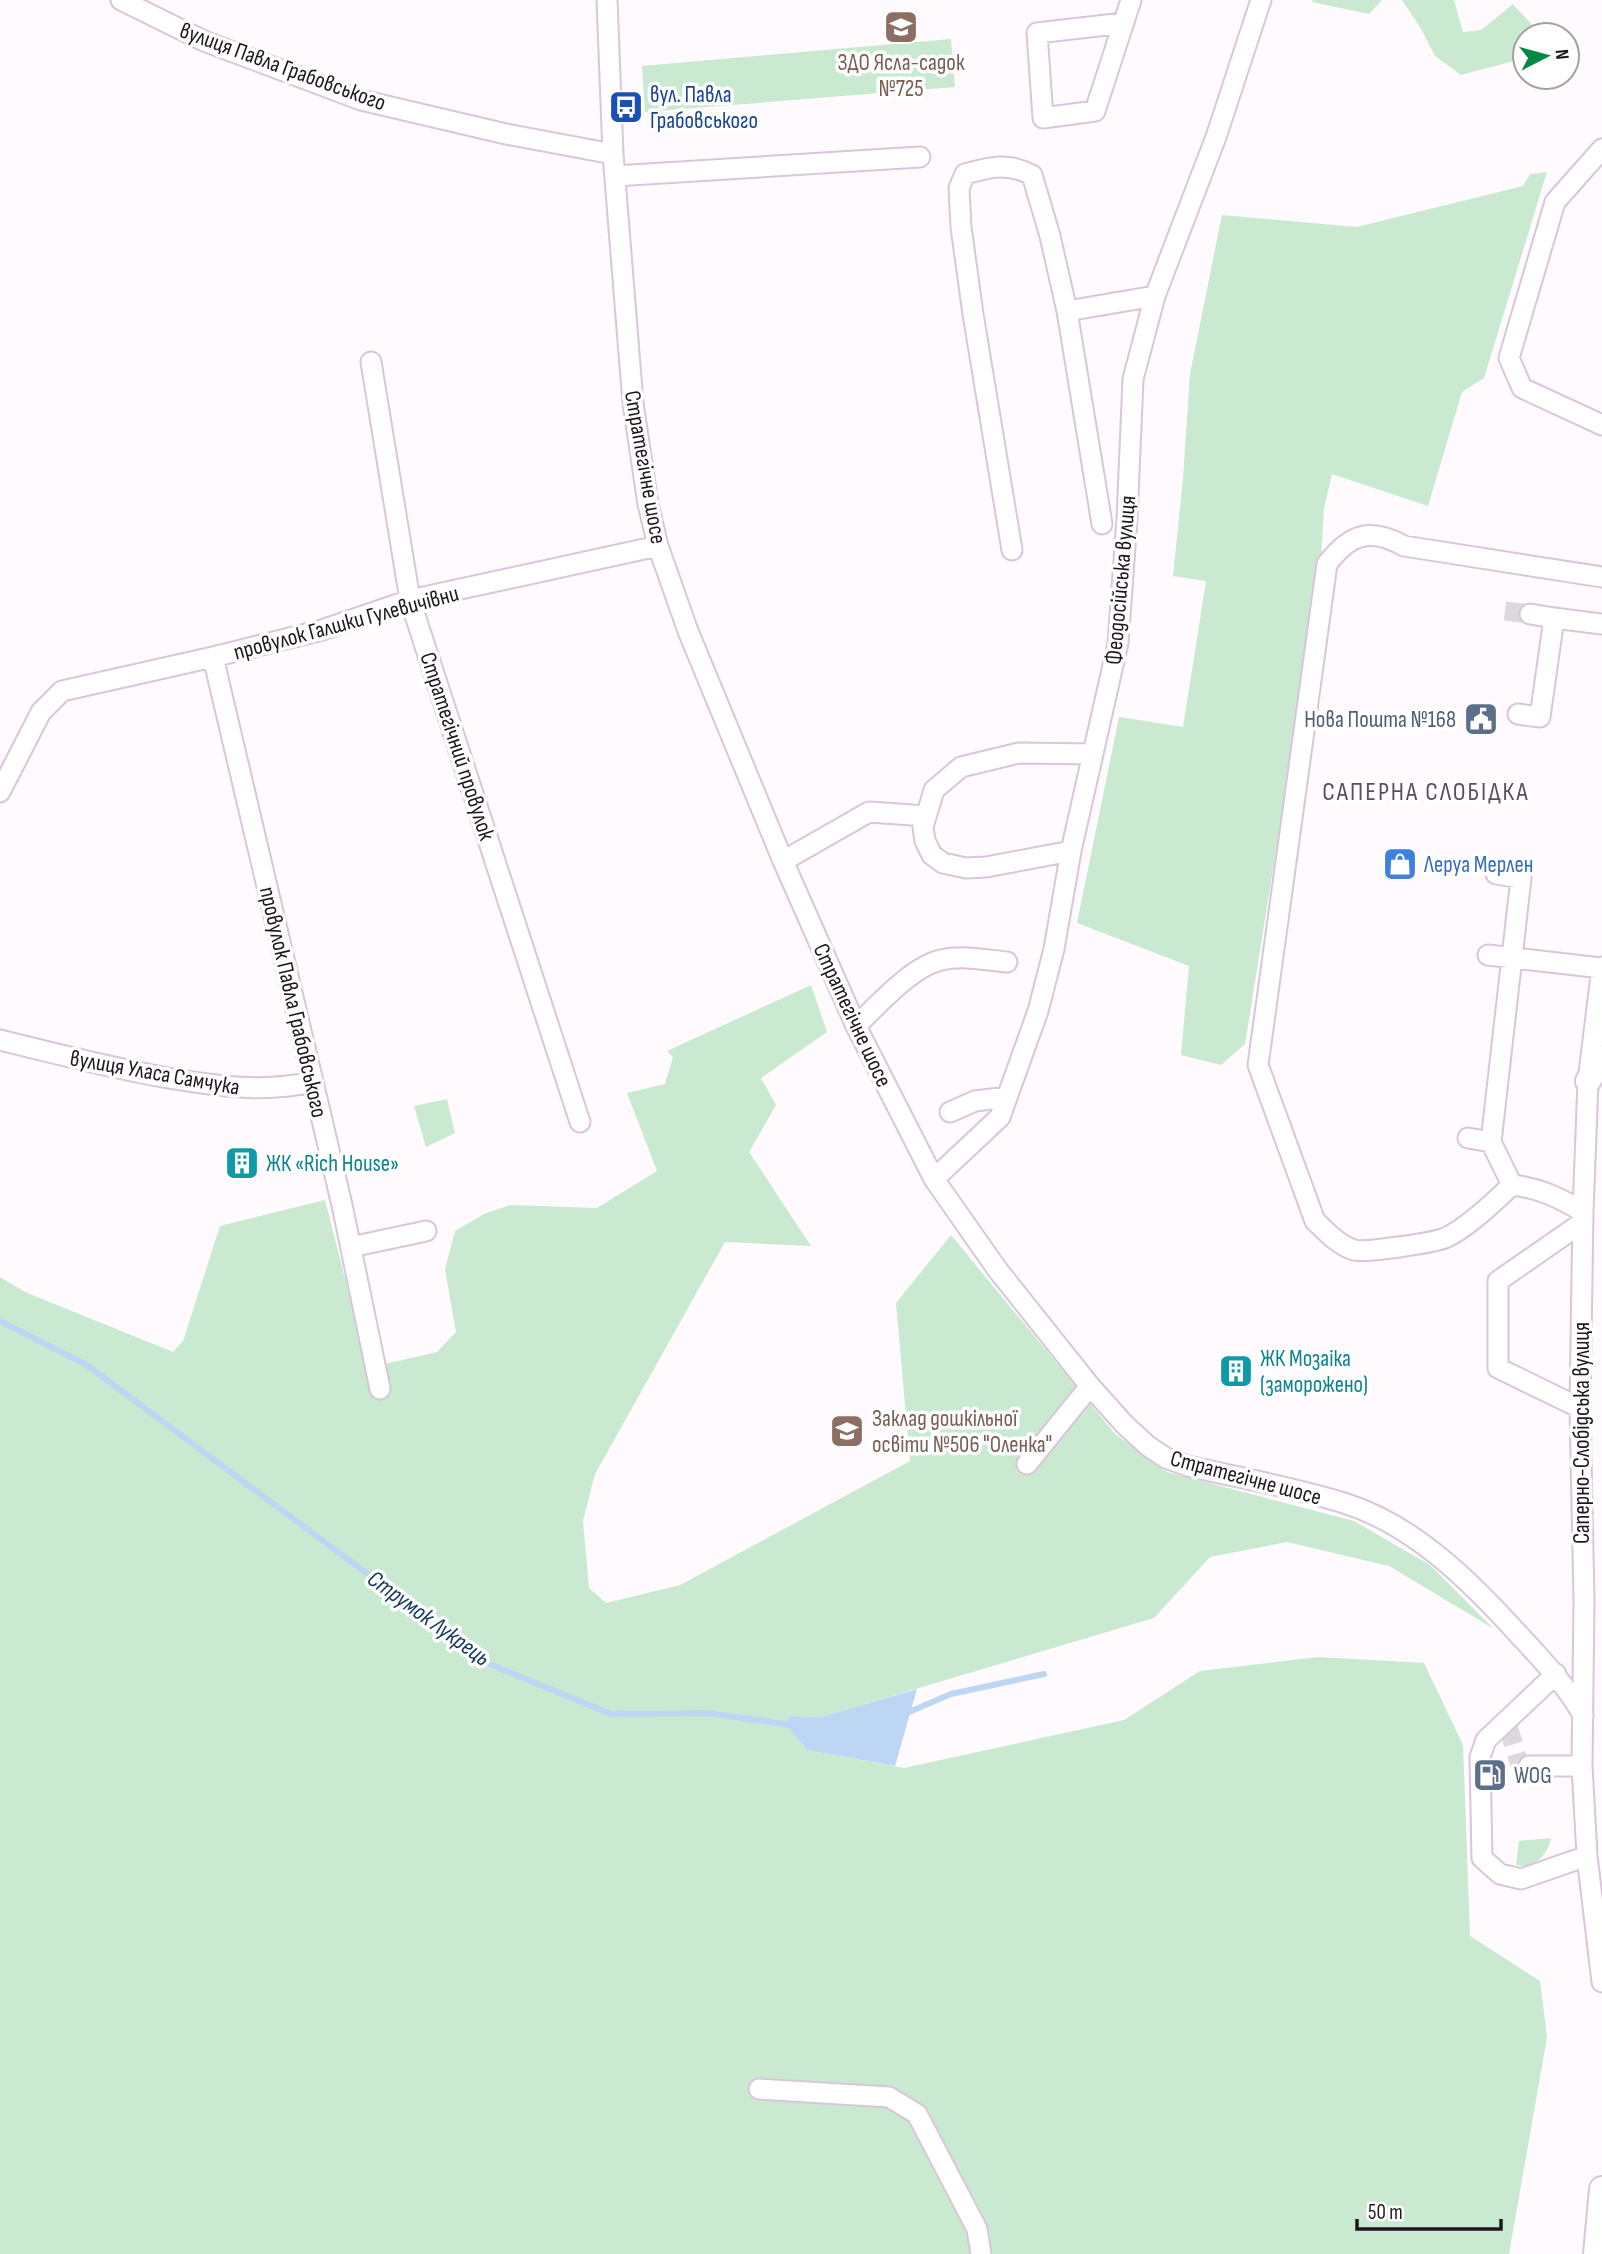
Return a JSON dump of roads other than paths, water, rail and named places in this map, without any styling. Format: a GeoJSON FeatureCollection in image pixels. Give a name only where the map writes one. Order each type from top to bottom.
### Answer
{"type":"FeatureCollection","features":[{"type":"Feature","properties":{"kind":"main road"},"geometry":{"type":"LineString","coordinates":[[1588,1081],[1602,1059]]}},
{"type":"Feature","properties":{"kind":"main road"},"geometry":{"type":"LineString","coordinates":[[1596,2254],[1602,2189]]}},
{"type":"Feature","properties":{"kind":"street","name":"вулиця Павла Грабовського"},"geometry":{"type":"LineString","coordinates":[[121,0],[204,41],[361,100],[506,134],[613,154]]}},
{"type":"Feature","properties":{"kind":"street","name":"Стратегічне шосе"},"geometry":{"type":"LineString","coordinates":[[607,0],[613,154],[633,403],[648,504],[658,546],[688,631],[783,861],[856,1026],[934,1179],[997,1269],[1090,1386],[1125,1425],[1166,1458],[1188,1466],[1344,1503],[1370,1513],[1425,1545],[1466,1579],[1556,1674],[1583,1715]]}},
{"type":"Feature","properties":{"kind":"street"},"geometry":{"type":"LineString","coordinates":[[1124,23],[1037,33],[1043,118],[1095,111],[1124,23],[1131,0]]}},
{"type":"Feature","properties":{"kind":"street","name":"Феодосійська вулиця"},"geometry":{"type":"LineString","coordinates":[[934,1179],[1000,1117],[1038,1011],[1054,949],[1071,851],[1118,643],[1133,379],[1155,296],[1216,137],[1261,0]]}},
{"type":"Feature","properties":{"kind":"street"},"geometry":{"type":"LineString","coordinates":[[1602,149],[1555,202],[1509,358],[1522,388],[1602,425]]}},
{"type":"Feature","properties":{"kind":"street"},"geometry":{"type":"LineString","coordinates":[[615,176],[920,157]]}},
{"type":"Feature","properties":{"kind":"street"},"geometry":{"type":"LineString","coordinates":[[1013,550],[963,240],[959,188],[965,174],[1002,165],[1032,175],[1050,236],[1067,311],[1102,524]]}},
{"type":"Feature","properties":{"kind":"street"},"geometry":{"type":"LineString","coordinates":[[1067,311],[1155,296]]}},
{"type":"Feature","properties":{"kind":"street","name":"Стратегічний провулок"},"geometry":{"type":"LineString","coordinates":[[371,362],[410,600],[580,1122]]}},
{"type":"Feature","properties":{"kind":"street"},"geometry":{"type":"LineString","coordinates":[[1580,1408],[1498,1368],[1497,1281],[1583,1217],[1555,1195],[1533,1187],[1512,1185],[1446,1238],[1356,1251],[1335,1240],[1315,1221],[1258,1065],[1327,564],[1339,548],[1368,534],[1388,537],[1404,546],[1602,577]]}},
{"type":"Feature","properties":{"kind":"street","name":"провулок Галшки Гулевичівни"},"geometry":{"type":"LineString","coordinates":[[0,792],[41,712],[62,691],[321,630],[410,600],[658,546]]}},
{"type":"Feature","properties":{"kind":"street"},"geometry":{"type":"LineString","coordinates":[[1530,614],[1602,624]]}},
{"type":"Feature","properties":{"kind":"street"},"geometry":{"type":"LineString","coordinates":[[1518,714],[1540,717],[1553,618]]}},
{"type":"Feature","properties":{"kind":"street","name":"провулок Павла Грабовського"},"geometry":{"type":"LineString","coordinates":[[213,657],[351,1247],[380,1390]]}},
{"type":"Feature","properties":{"kind":"street"},"geometry":{"type":"LineString","coordinates":[[1071,851],[986,867],[966,868],[943,863],[932,855],[925,841],[923,827],[934,790],[961,767],[1019,753],[1093,754]]}},
{"type":"Feature","properties":{"kind":"street"},"geometry":{"type":"LineString","coordinates":[[783,861],[869,812],[926,816]]}},
{"type":"Feature","properties":{"kind":"street"},"geometry":{"type":"LineString","coordinates":[[1496,874],[1521,878],[1491,1142],[1512,1185]]}},
{"type":"Feature","properties":{"kind":"street"},"geometry":{"type":"LineString","coordinates":[[1488,955],[1602,968]]}},
{"type":"Feature","properties":{"kind":"street"},"geometry":{"type":"LineString","coordinates":[[856,1026],[921,968],[941,960],[964,958],[1007,962]]}},
{"type":"Feature","properties":{"kind":"street","name":"Саперно-Слобідська вулиця"},"geometry":{"type":"LineString","coordinates":[[1602,968],[1588,1081],[1580,1408],[1582,1766],[1587,1856],[1602,1982]]}},
{"type":"Feature","properties":{"kind":"street","name":"вулиця Уласа Самчука"},"geometry":{"type":"LineString","coordinates":[[0,1040],[101,1066],[220,1087],[286,1088],[312,1082]]}},
{"type":"Feature","properties":{"kind":"street"},"geometry":{"type":"LineString","coordinates":[[950,1112],[975,1101],[1007,1097]]}},
{"type":"Feature","properties":{"kind":"street"},"geometry":{"type":"LineString","coordinates":[[1468,1138],[1491,1142]]}},
{"type":"Feature","properties":{"kind":"street"},"geometry":{"type":"LineString","coordinates":[[351,1247],[426,1231]]}},
{"type":"Feature","properties":{"kind":"street"},"geometry":{"type":"LineString","coordinates":[[1027,1464],[1090,1386]]}},
{"type":"Feature","properties":{"kind":"street"},"geometry":{"type":"LineString","coordinates":[[1556,1674],[1507,1724],[1486,1741],[1480,1758],[1482,1858],[1500,1874],[1521,1879],[1587,1856]]}},
{"type":"Feature","properties":{"kind":"street"},"geometry":{"type":"LineString","coordinates":[[1529,1766],[1582,1766]]}},
{"type":"Feature","properties":{"kind":"street"},"geometry":{"type":"LineString","coordinates":[[759,2089],[889,2098],[917,2114],[978,2229],[981,2254]]}},
{"type":"Feature","properties":{"kind":"water"},"geometry":{"type":"Polygon","coordinates":[[[917,1689],[895,1766],[807,1750],[785,1724],[790,1716],[821,1717],[917,1689]]]}},
{"type":"Feature","properties":{"kind":"waterway","name":"Струмок Лукрець"},"geometry":{"type":"LineString","coordinates":[[0,1321],[87,1365],[487,1663],[611,1714],[707,1713],[791,1725]]}},
{"type":"Feature","properties":{"kind":"waterway","name":"Струмок Лукрець"},"geometry":{"type":"LineString","coordinates":[[902,1715],[951,1694],[1044,1674]]}},
{"type":"Feature","properties":{"kind":"tunnel"},"geometry":{"type":"LineString","coordinates":[[1505,611],[1530,614]]}},
{"type":"Feature","properties":{"kind":"tunnel"},"geometry":{"type":"LineString","coordinates":[[1508,1726],[1520,1766],[1529,1766]]}},
{"type":"Feature","properties":{"kind":"place","name":"ЗДО Ясла-садок №725"},"geometry":{"type":"Point","coordinates":[901,27]}},
{"type":"Feature","properties":{"kind":"place","name":"вул. Павла Грабовського"},"geometry":{"type":"Point","coordinates":[626,107]}},
{"type":"Feature","properties":{"kind":"place","name":"Нова Пошта №168"},"geometry":{"type":"Point","coordinates":[1481,719]}},
{"type":"Feature","properties":{"kind":"place","name":"Леруа Мерлен"},"geometry":{"type":"Point","coordinates":[1400,864]}},
{"type":"Feature","properties":{"kind":"place","name":"ЖК «Rich House»"},"geometry":{"type":"Point","coordinates":[242,1163]}},
{"type":"Feature","properties":{"kind":"place","name":"ЖК Мозаіка (заморожено)"},"geometry":{"type":"Point","coordinates":[1236,1371]}},
{"type":"Feature","properties":{"kind":"place","name":"Заклад дошкільної освіти №506 \"Оленка\""},"geometry":{"type":"Point","coordinates":[847,1431]}},
{"type":"Feature","properties":{"kind":"place","name":"WOG"},"geometry":{"type":"Point","coordinates":[1490,1775]}},
{"type":"Feature","properties":{"kind":"district","name":"САПЕРНА СЛОБІДКА"},"geometry":{"type":"Point","coordinates":[1426,791]}}]}
